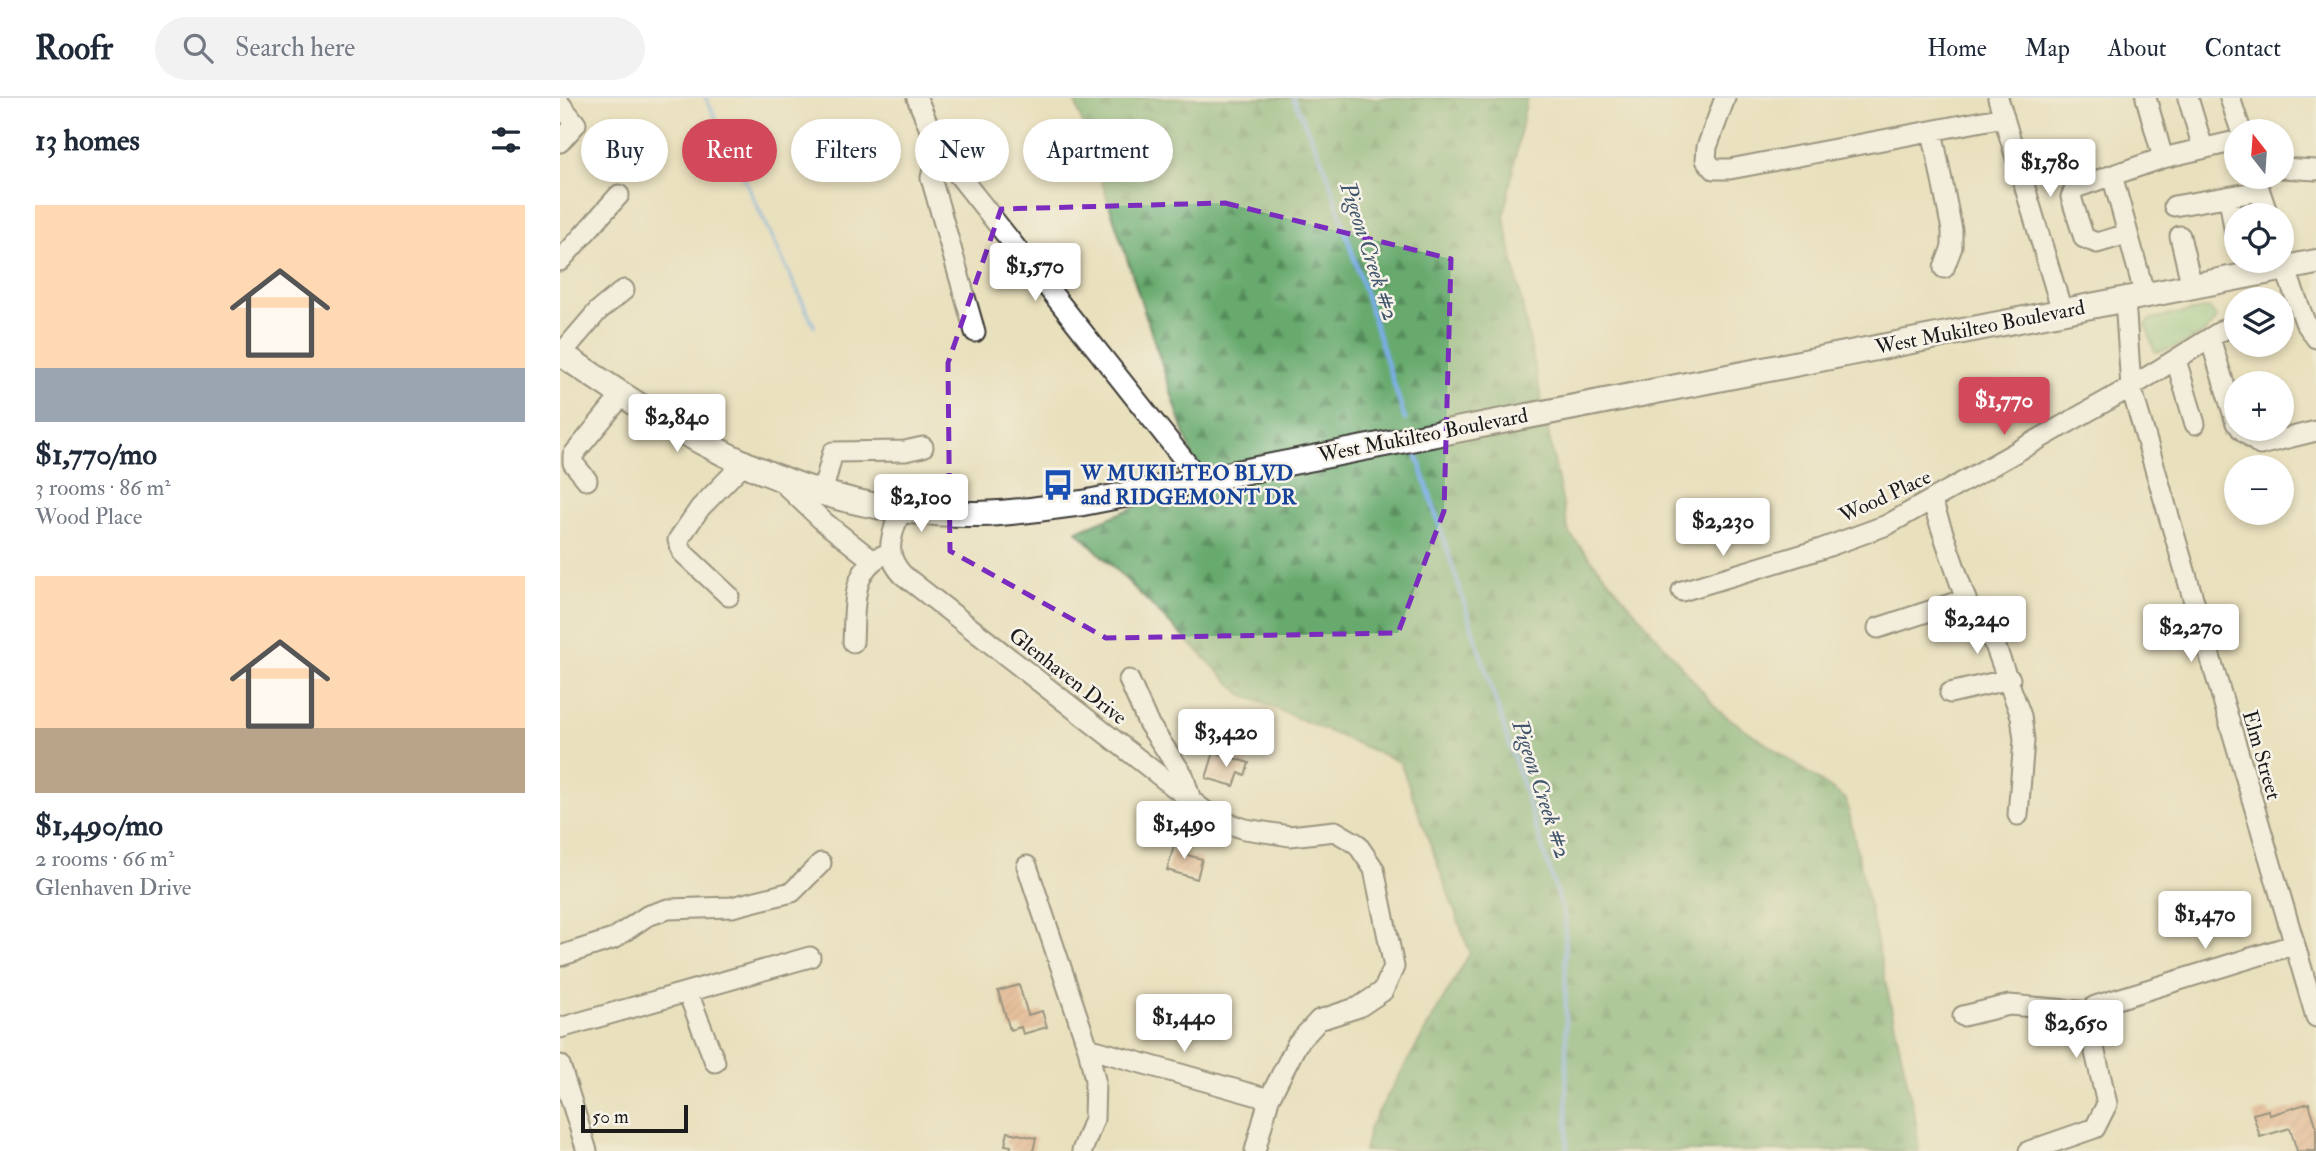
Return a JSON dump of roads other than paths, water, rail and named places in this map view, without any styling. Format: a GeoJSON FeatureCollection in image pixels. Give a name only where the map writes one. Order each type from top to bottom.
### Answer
{"type":"FeatureCollection","features":[{"type":"Feature","properties":{"kind":"main road","name":"West Mukilteo Boulevard"},"geometry":{"type":"LineString","coordinates":[[2294,263],[2316,262]]}},
{"type":"Feature","properties":{"kind":"main road","name":"West Mukilteo Boulevard"},"geometry":{"type":"LineString","coordinates":[[560,354],[743,464],[782,482],[822,494],[901,509],[961,514],[1018,511],[1083,503],[2192,287],[2230,273]]}},
{"type":"Feature","properties":{"kind":"street"},"geometry":{"type":"LineString","coordinates":[[917,98],[926,119]]}},
{"type":"Feature","properties":{"kind":"street"},"geometry":{"type":"LineString","coordinates":[[1725,98],[1707,147],[1706,160],[1714,169],[1730,169],[2004,117]]}},
{"type":"Feature","properties":{"kind":"street"},"geometry":{"type":"LineString","coordinates":[[1998,98],[2062,311]]}},
{"type":"Feature","properties":{"kind":"street"},"geometry":{"type":"LineString","coordinates":[[2146,98],[2162,158]]}},
{"type":"Feature","properties":{"kind":"street"},"geometry":{"type":"LineString","coordinates":[[2188,98],[2203,148]]}},
{"type":"Feature","properties":{"kind":"street"},"geometry":{"type":"LineString","coordinates":[[2230,98],[2237,119]]}},
{"type":"Feature","properties":{"kind":"street"},"geometry":{"type":"LineString","coordinates":[[560,104],[576,124],[560,142]]}},
{"type":"Feature","properties":{"kind":"street"},"geometry":{"type":"LineString","coordinates":[[1932,131],[1952,230],[1952,247],[1944,268]]}},
{"type":"Feature","properties":{"kind":"street"},"geometry":{"type":"LineString","coordinates":[[2127,234],[2090,243],[2084,238],[2071,197],[2075,188],[2162,158],[2224,144]]}},
{"type":"Feature","properties":{"kind":"street"},"geometry":{"type":"LineString","coordinates":[[2294,169],[2316,170]]}},
{"type":"Feature","properties":{"kind":"street","name":"Elm Street"},"geometry":{"type":"LineString","coordinates":[[2112,175],[2127,234],[2135,298],[2131,387],[2316,1017]]}},
{"type":"Feature","properties":{"kind":"street"},"geometry":{"type":"LineString","coordinates":[[932,182],[975,332]]}},
{"type":"Feature","properties":{"kind":"street"},"geometry":{"type":"LineString","coordinates":[[964,182],[1200,480]]}},
{"type":"Feature","properties":{"kind":"street"},"geometry":{"type":"LineString","coordinates":[[2174,206],[2229,197],[2247,189]]}},
{"type":"Feature","properties":{"kind":"street"},"geometry":{"type":"LineString","coordinates":[[560,261],[619,195]]}},
{"type":"Feature","properties":{"kind":"street"},"geometry":{"type":"LineString","coordinates":[[2229,197],[2230,203]]}},
{"type":"Feature","properties":{"kind":"street"},"geometry":{"type":"LineString","coordinates":[[2180,236],[2192,287]]}},
{"type":"Feature","properties":{"kind":"street"},"geometry":{"type":"LineString","coordinates":[[2287,273],[2312,327]]}},
{"type":"Feature","properties":{"kind":"street"},"geometry":{"type":"LineString","coordinates":[[560,354],[598,310],[624,290]]}},
{"type":"Feature","properties":{"kind":"street","name":"Wood Place"},"geometry":{"type":"LineString","coordinates":[[1682,592],[1821,549],[1886,525],[1921,502],[2131,387],[2224,329]]}},
{"type":"Feature","properties":{"kind":"street"},"geometry":{"type":"LineString","coordinates":[[2210,338],[2224,384]]}},
{"type":"Feature","properties":{"kind":"street"},"geometry":{"type":"LineString","coordinates":[[2176,360],[2196,424]]}},
{"type":"Feature","properties":{"kind":"street"},"geometry":{"type":"LineString","coordinates":[[587,480],[573,463],[573,455],[623,394]]}},
{"type":"Feature","properties":{"kind":"street"},"geometry":{"type":"LineString","coordinates":[[2294,436],[2316,431]]}},
{"type":"Feature","properties":{"kind":"street"},"geometry":{"type":"LineString","coordinates":[[2255,441],[2260,445],[2276,441]]}},
{"type":"Feature","properties":{"kind":"street"},"geometry":{"type":"LineString","coordinates":[[822,494],[833,452],[905,451],[923,447]]}},
{"type":"Feature","properties":{"kind":"street"},"geometry":{"type":"LineString","coordinates":[[729,596],[682,552],[678,540],[700,508],[743,464]]}},
{"type":"Feature","properties":{"kind":"street","name":"Glenhaven Drive"},"geometry":{"type":"LineString","coordinates":[[782,482],[824,523],[881,556],[1215,819],[1245,829],[1290,835],[1335,831],[1357,844],[1374,869],[1394,967],[1383,991],[1359,1007],[1319,1020],[1297,1044],[1269,1099],[1255,1151]]}},
{"type":"Feature","properties":{"kind":"street"},"geometry":{"type":"LineString","coordinates":[[1921,502],[1966,599],[1994,645],[2010,679],[2021,716],[2024,740],[2018,815]]}},
{"type":"Feature","properties":{"kind":"street"},"geometry":{"type":"LineString","coordinates":[[853,642],[859,580],[863,568],[881,556],[901,509]]}},
{"type":"Feature","properties":{"kind":"street"},"geometry":{"type":"LineString","coordinates":[[1878,628],[1966,599]]}},
{"type":"Feature","properties":{"kind":"street"},"geometry":{"type":"LineString","coordinates":[[1950,693],[2010,679]]}},
{"type":"Feature","properties":{"kind":"street"},"geometry":{"type":"LineString","coordinates":[[1129,680],[1148,723],[1184,775],[1191,800]]}},
{"type":"Feature","properties":{"kind":"street"},"geometry":{"type":"LineString","coordinates":[[560,956],[612,939],[647,916],[668,909],[732,907],[792,892],[821,863]]}},
{"type":"Feature","properties":{"kind":"street"},"geometry":{"type":"LineString","coordinates":[[1027,866],[1088,1048],[1095,1080],[1094,1119],[1082,1151]]}},
{"type":"Feature","properties":{"kind":"street"},"geometry":{"type":"LineString","coordinates":[[2029,1151],[2095,1128],[2107,1104],[2089,1026],[2095,1006],[2293,945]]}},
{"type":"Feature","properties":{"kind":"street"},"geometry":{"type":"LineString","coordinates":[[560,1028],[810,957]]}},
{"type":"Feature","properties":{"kind":"street"},"geometry":{"type":"LineString","coordinates":[[688,993],[715,1062]]}},
{"type":"Feature","properties":{"kind":"street"},"geometry":{"type":"LineString","coordinates":[[1963,1016],[2010,1005],[2092,1012]]}},
{"type":"Feature","properties":{"kind":"street"},"geometry":{"type":"LineString","coordinates":[[1088,1048],[1269,1099]]}},
{"type":"Feature","properties":{"kind":"street"},"geometry":{"type":"LineString","coordinates":[[560,1065],[587,1151]]}},
{"type":"Feature","properties":{"kind":"waterway"},"geometry":{"type":"LineString","coordinates":[[706,98],[814,326]]}},
{"type":"Feature","properties":{"kind":"waterway","name":"Pigeon Creek #2"},"geometry":{"type":"LineString","coordinates":[[1293,98],[1325,167],[1405,419]]}},
{"type":"Feature","properties":{"kind":"waterway","name":"Pigeon Creek #2"},"geometry":{"type":"LineString","coordinates":[[1415,449],[1565,918],[1567,1151]]}},
{"type":"Feature","properties":{"kind":"place","name":"W MUKILTEO BLVD and RIDGEMONT DR"},"geometry":{"type":"Point","coordinates":[1058,485]}}]}
